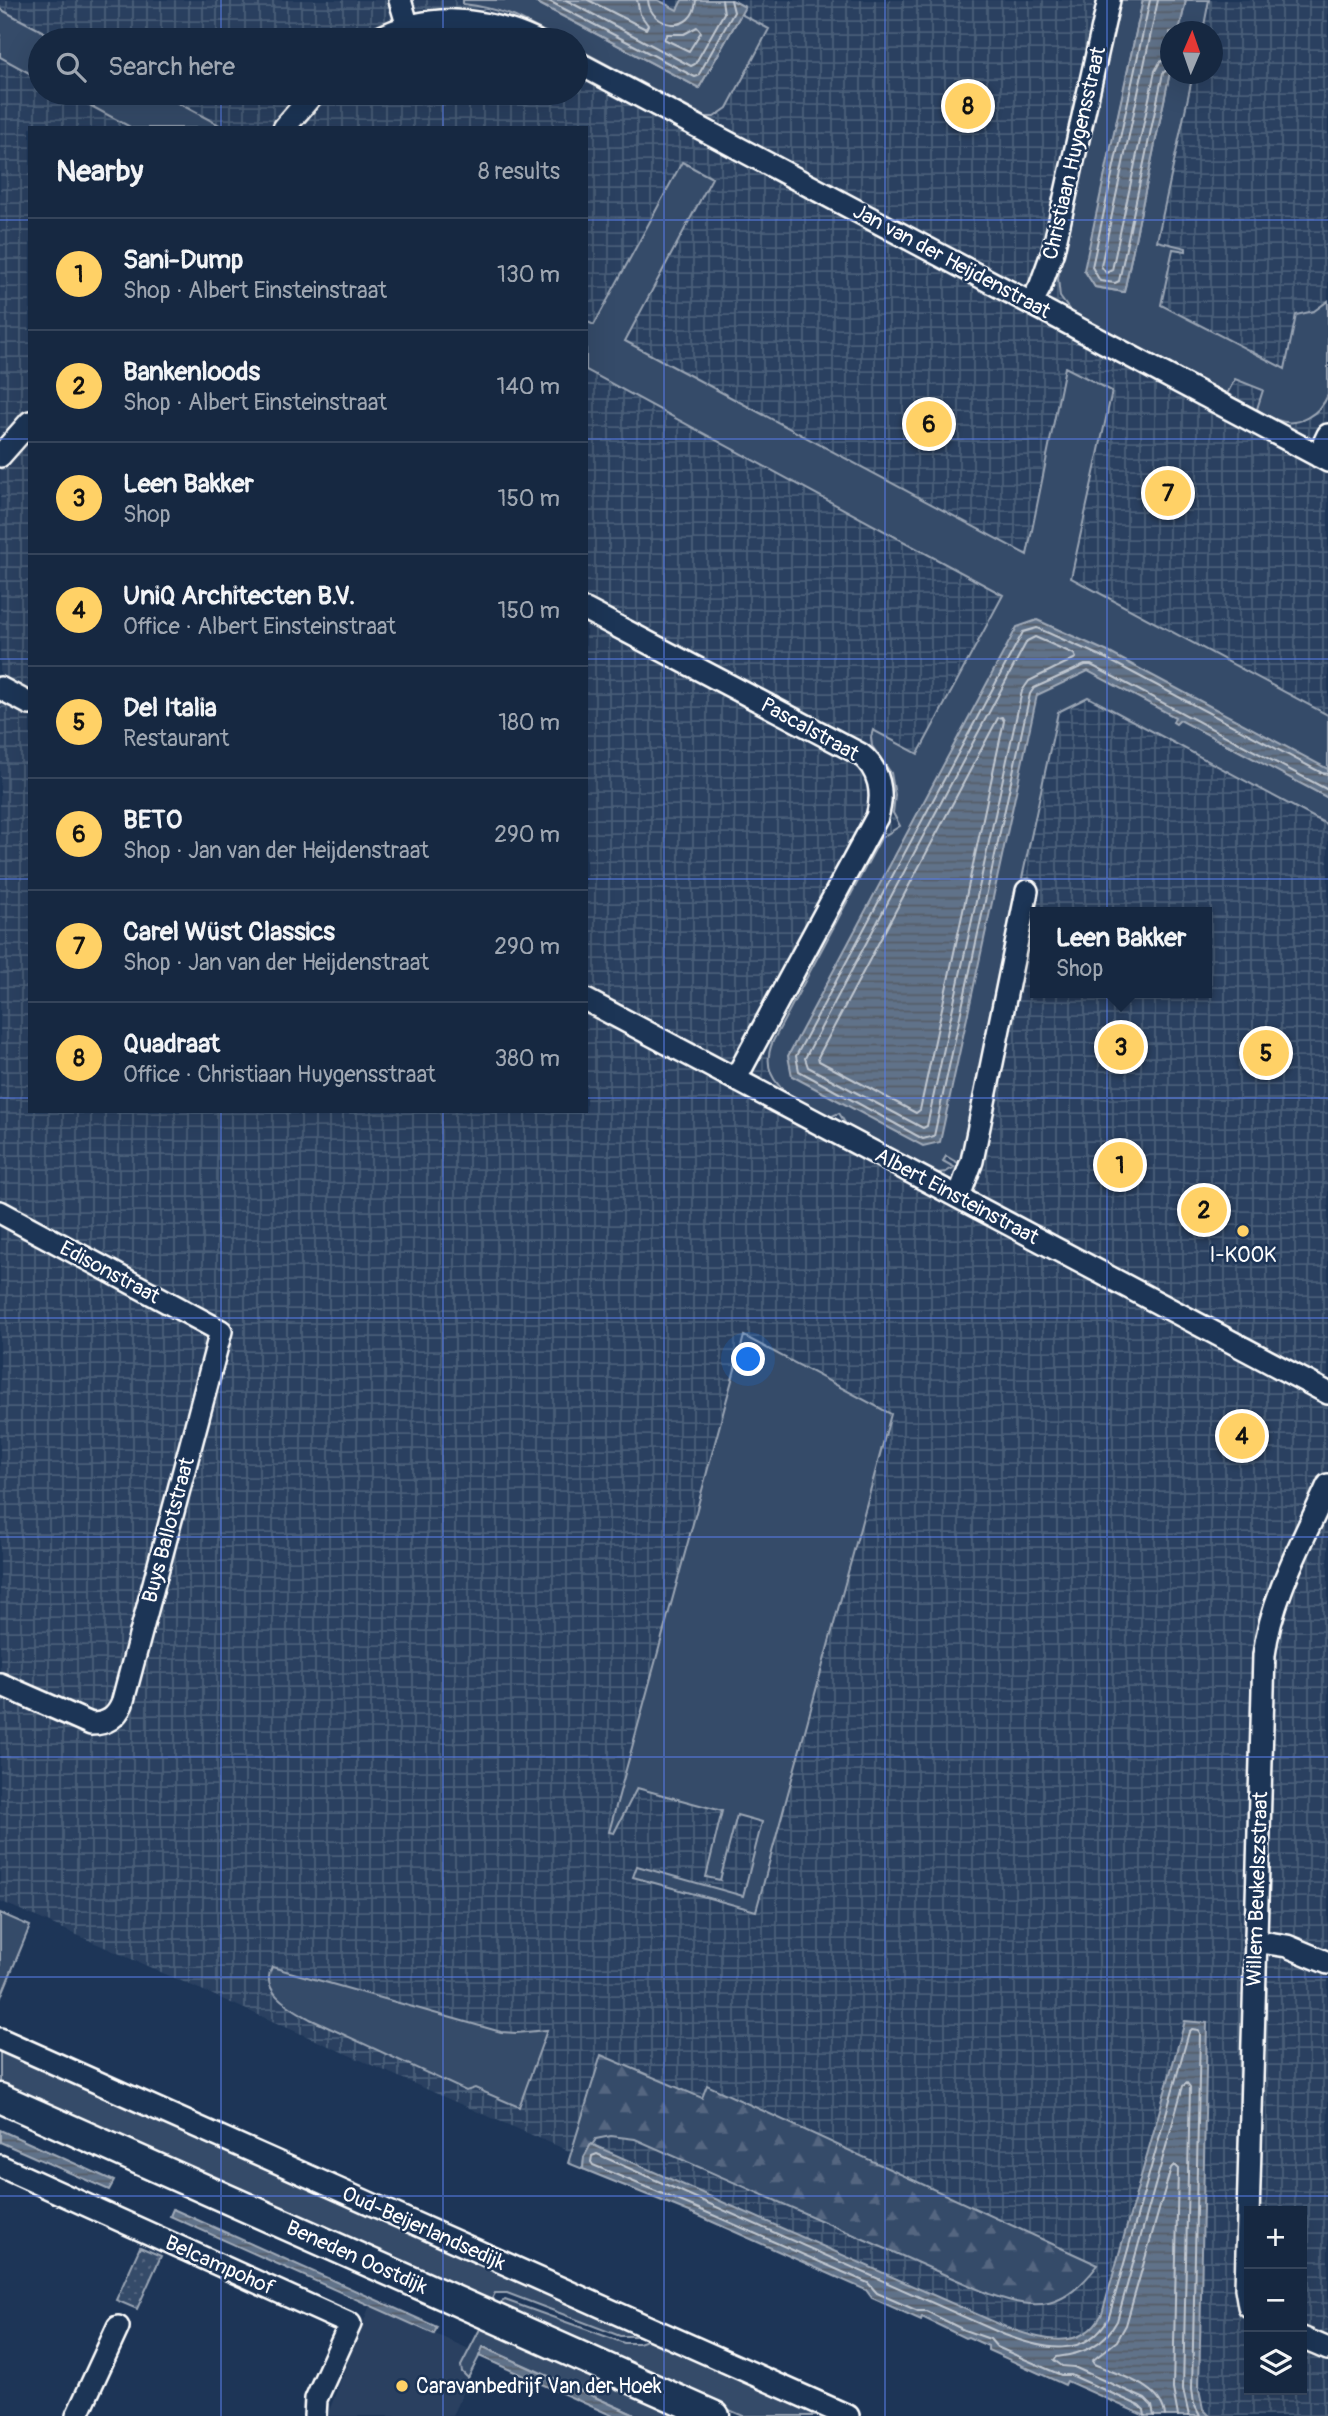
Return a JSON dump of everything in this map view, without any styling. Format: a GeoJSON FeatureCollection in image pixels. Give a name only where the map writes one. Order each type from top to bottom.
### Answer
{"type":"FeatureCollection","features":[{"type":"Feature","properties":{"kind":"main road","name":"Beneden Oostdijk"},"geometry":{"type":"LineString","coordinates":[[0,2098],[715,2416]]}},
{"type":"Feature","properties":{"kind":"street"},"geometry":{"type":"LineString","coordinates":[[400,0],[408,27],[436,21],[474,22],[504,28]]}},
{"type":"Feature","properties":{"kind":"street","name":"Christiaan Huygensstraat"},"geometry":{"type":"LineString","coordinates":[[1031,303],[1053,251],[1109,0]]}},
{"type":"Feature","properties":{"kind":"street","name":"Jan van der Heijdenstraat"},"geometry":{"type":"LineString","coordinates":[[588,68],[1323,458]]}},
{"type":"Feature","properties":{"kind":"street"},"geometry":{"type":"LineString","coordinates":[[286,126],[304,105]]}},
{"type":"Feature","properties":{"kind":"street"},"geometry":{"type":"LineString","coordinates":[[0,456],[28,424]]}},
{"type":"Feature","properties":{"kind":"street"},"geometry":{"type":"LineString","coordinates":[[1323,458],[1328,435]]}},
{"type":"Feature","properties":{"kind":"street","name":"Pascalstraat"},"geometry":{"type":"LineString","coordinates":[[588,611],[860,754],[871,765],[879,782],[881,794],[877,817],[736,1078]]}},
{"type":"Feature","properties":{"kind":"street"},"geometry":{"type":"LineString","coordinates":[[0,688],[28,703]]}},
{"type":"Feature","properties":{"kind":"street"},"geometry":{"type":"LineString","coordinates":[[959,1196],[972,1161],[1027,891]]}},
{"type":"Feature","properties":{"kind":"street","name":"Albert Einsteinstraat"},"geometry":{"type":"LineString","coordinates":[[588,1001],[1328,1392]]}},
{"type":"Feature","properties":{"kind":"street","name":"Edisonstraat"},"geometry":{"type":"LineString","coordinates":[[0,1212],[220,1331]]}},
{"type":"Feature","properties":{"kind":"street","name":"Buys Ballotstraat"},"geometry":{"type":"LineString","coordinates":[[0,1684],[85,1723],[106,1722],[114,1717],[122,1704],[220,1331]]}},
{"type":"Feature","properties":{"kind":"street","name":"Willem Beukelszstraat"},"geometry":{"type":"LineString","coordinates":[[1246,2269],[1262,1683],[1266,1639],[1276,1604],[1328,1485]]}},
{"type":"Feature","properties":{"kind":"street"},"geometry":{"type":"LineString","coordinates":[[1255,1941],[1287,1945],[1328,1963]]}},
{"type":"Feature","properties":{"kind":"street","name":"Oud-Beijerlandsedijk"},"geometry":{"type":"LineString","coordinates":[[0,2039],[848,2416]]}},
{"type":"Feature","properties":{"kind":"street","name":"Belcampohof"},"geometry":{"type":"LineString","coordinates":[[0,2166],[350,2324],[316,2399],[315,2416]]}},
{"type":"Feature","properties":{"kind":"street"},"geometry":{"type":"LineString","coordinates":[[77,2416],[118,2327]]}},
{"type":"Feature","properties":{"kind":"street"},"geometry":{"type":"LineString","coordinates":[[1307,2340],[1328,2349]]}},
{"type":"Feature","properties":{"kind":"shaded area"},"geometry":{"type":"Polygon","coordinates":[[[0,0],[1328,0],[1328,2416],[1186,2416],[476,2111],[0,1901],[0,0]]]}},
{"type":"Feature","properties":{"kind":"shaded area","name":"Caravanbedrijf Van der Hoek"},"geometry":{"type":"Polygon","coordinates":[[[370,2305],[480,2354],[453,2416],[327,2416],[370,2305]]]}},
{"type":"Feature","properties":{"kind":"green space"},"geometry":{"type":"Polygon","coordinates":[[[463,0],[532,0],[585,28],[537,28],[501,12],[463,4],[463,0]]]}},
{"type":"Feature","properties":{"kind":"green space"},"geometry":{"type":"Polygon","coordinates":[[[1118,0],[1143,0],[1085,270],[1095,287],[1124,292],[1167,84],[1191,84],[1157,241],[1186,248],[1186,251],[1173,249],[1161,305],[1285,369],[1296,315],[1314,311],[1328,301],[1328,395],[1320,408],[1300,421],[1285,422],[1272,418],[1257,409],[1263,390],[1235,379],[1227,394],[1071,312],[1060,297],[1058,278],[1118,0]]]}},
{"type":"Feature","properties":{"kind":"green space"},"geometry":{"type":"Polygon","coordinates":[[[1186,0],[1209,0],[1205,21],[1181,21],[1186,0]]]}},
{"type":"Feature","properties":{"kind":"green space"},"geometry":{"type":"Polygon","coordinates":[[[0,9],[36,28],[28,28],[28,72],[0,57],[0,9]]]}},
{"type":"Feature","properties":{"kind":"green space"},"geometry":{"type":"Polygon","coordinates":[[[741,14],[769,29],[727,108],[714,117],[706,117],[588,54],[588,30],[699,88],[741,14]]]}},
{"type":"Feature","properties":{"kind":"green space"},"geometry":{"type":"Polygon","coordinates":[[[89,105],[182,105],[221,126],[128,126],[89,105]]]}},
{"type":"Feature","properties":{"kind":"green space"},"geometry":{"type":"Polygon","coordinates":[[[682,162],[712,178],[625,341],[1027,555],[1065,367],[1112,391],[1071,578],[1328,715],[1328,825],[1088,697],[1058,712],[962,1156],[958,1163],[946,1156],[943,1161],[954,1167],[946,1172],[937,1173],[847,1126],[839,1113],[830,1117],[794,1098],[775,1080],[770,1069],[769,1056],[773,1041],[881,838],[900,826],[893,813],[895,795],[891,773],[872,746],[873,730],[918,754],[1003,595],[588,371],[588,322],[594,325],[682,162]]]}},
{"type":"Feature","properties":{"kind":"green space"},"geometry":{"type":"Polygon","coordinates":[[[744,1336],[891,1414],[756,1911],[633,1877],[637,1866],[743,1896],[762,1822],[737,1815],[720,1880],[706,1877],[722,1811],[637,1788],[614,1833],[609,1832],[744,1336]]]}},
{"type":"Feature","properties":{"kind":"green space"},"geometry":{"type":"Polygon","coordinates":[[[0,1913],[30,1926],[0,1999],[0,1913]]]}},
{"type":"Feature","properties":{"kind":"green space"},"geometry":{"type":"Polygon","coordinates":[[[272,1967],[501,2032],[547,2030],[519,2107],[475,2088],[466,2091],[310,2019],[287,2005],[273,1992],[269,1976],[272,1967]]]}},
{"type":"Feature","properties":{"kind":"green space"},"geometry":{"type":"Polygon","coordinates":[[[0,2049],[640,2336],[620,2336],[507,2293],[495,2293],[490,2303],[0,2084],[0,2049]]]}},
{"type":"Feature","properties":{"kind":"green space"},"geometry":{"type":"Polygon","coordinates":[[[601,2055],[702,2098],[707,2085],[1098,2265],[1073,2291],[1050,2303],[1007,2300],[635,2139],[611,2136],[596,2139],[584,2157],[583,2169],[568,2163],[601,2055]]]}},
{"type":"Feature","properties":{"kind":"green space"},"geometry":{"type":"Polygon","coordinates":[[[140,2247],[161,2256],[137,2309],[116,2300],[140,2247]]]}},
{"type":"Feature","properties":{"kind":"green space"},"geometry":{"type":"Polygon","coordinates":[[[505,2300],[624,2343],[638,2343],[649,2339],[819,2416],[743,2416],[498,2308],[505,2300]]]}},
{"type":"Feature","properties":{"kind":"green space"},"geometry":{"type":"Polygon","coordinates":[[[481,2327],[686,2416],[637,2416],[484,2347],[468,2378],[462,2372],[461,2366],[481,2327]]]}},
{"type":"Feature","properties":{"kind":"water"},"geometry":{"type":"Polygon","coordinates":[[[532,0],[658,0],[677,10],[682,0],[732,0],[745,7],[699,88],[532,0]]]}},
{"type":"Feature","properties":{"kind":"water"},"geometry":{"type":"Polygon","coordinates":[[[1143,0],[1186,0],[1181,21],[1160,21],[1160,84],[1167,84],[1124,292],[1095,287],[1084,270],[1143,0]]]}},
{"type":"Feature","properties":{"kind":"water"},"geometry":{"type":"Polygon","coordinates":[[[1037,620],[1108,652],[1328,769],[1328,798],[1180,720],[1176,724],[1173,722],[1175,717],[1088,671],[1037,695],[940,1142],[923,1146],[792,1076],[788,1056],[1017,627],[1037,620]]]}},
{"type":"Feature","properties":{"kind":"water"},"geometry":{"type":"Polygon","coordinates":[[[1185,2021],[1207,2023],[1199,2389],[1203,2409],[1210,2416],[1145,2416],[1067,2381],[1065,2385],[988,2350],[988,2346],[872,2298],[866,2290],[697,2215],[583,2169],[584,2157],[591,2144],[1008,2328],[1047,2339],[1072,2338],[1084,2334],[1094,2326],[1102,2314],[1185,2021]]]}},
{"type":"Feature","properties":{"kind":"water"},"geometry":{"type":"Polygon","coordinates":[[[0,2130],[114,2181],[109,2190],[0,2142],[0,2130]]]}},
{"type":"Feature","properties":{"kind":"water"},"geometry":{"type":"Polygon","coordinates":[[[173,2209],[437,2327],[434,2334],[170,2216],[173,2209]]]}},
{"type":"Feature","properties":{"kind":"water"},"geometry":{"type":"Polygon","coordinates":[[[483,2347],[637,2416],[613,2416],[479,2356],[483,2347]]]}},
{"type":"Feature","properties":{"kind":"place","name":"Quadraat"},"geometry":{"type":"Point","coordinates":[968,106]}},
{"type":"Feature","properties":{"kind":"place","name":"BETO"},"geometry":{"type":"Point","coordinates":[929,424]}},
{"type":"Feature","properties":{"kind":"place","name":"Carel Wüst Classics"},"geometry":{"type":"Point","coordinates":[1168,493]}},
{"type":"Feature","properties":{"kind":"place","name":"Leen Bakker"},"geometry":{"type":"Point","coordinates":[1121,1047]}},
{"type":"Feature","properties":{"kind":"place","name":"Del Italia"},"geometry":{"type":"Point","coordinates":[1266,1053]}},
{"type":"Feature","properties":{"kind":"place","name":"Sani-Dump"},"geometry":{"type":"Point","coordinates":[1120,1165]}},
{"type":"Feature","properties":{"kind":"place","name":"Bankenloods"},"geometry":{"type":"Point","coordinates":[1204,1210]}},
{"type":"Feature","properties":{"kind":"place","name":"I-KOOK"},"geometry":{"type":"Point","coordinates":[1243,1231]}},
{"type":"Feature","properties":{"kind":"place","name":"UniQ Architecten B.V."},"geometry":{"type":"Point","coordinates":[1242,1436]}},
{"type":"Feature","properties":{"kind":"place","name":"Caravanbedrijf Van der Hoek"},"geometry":{"type":"Point","coordinates":[402,2386]}}]}
